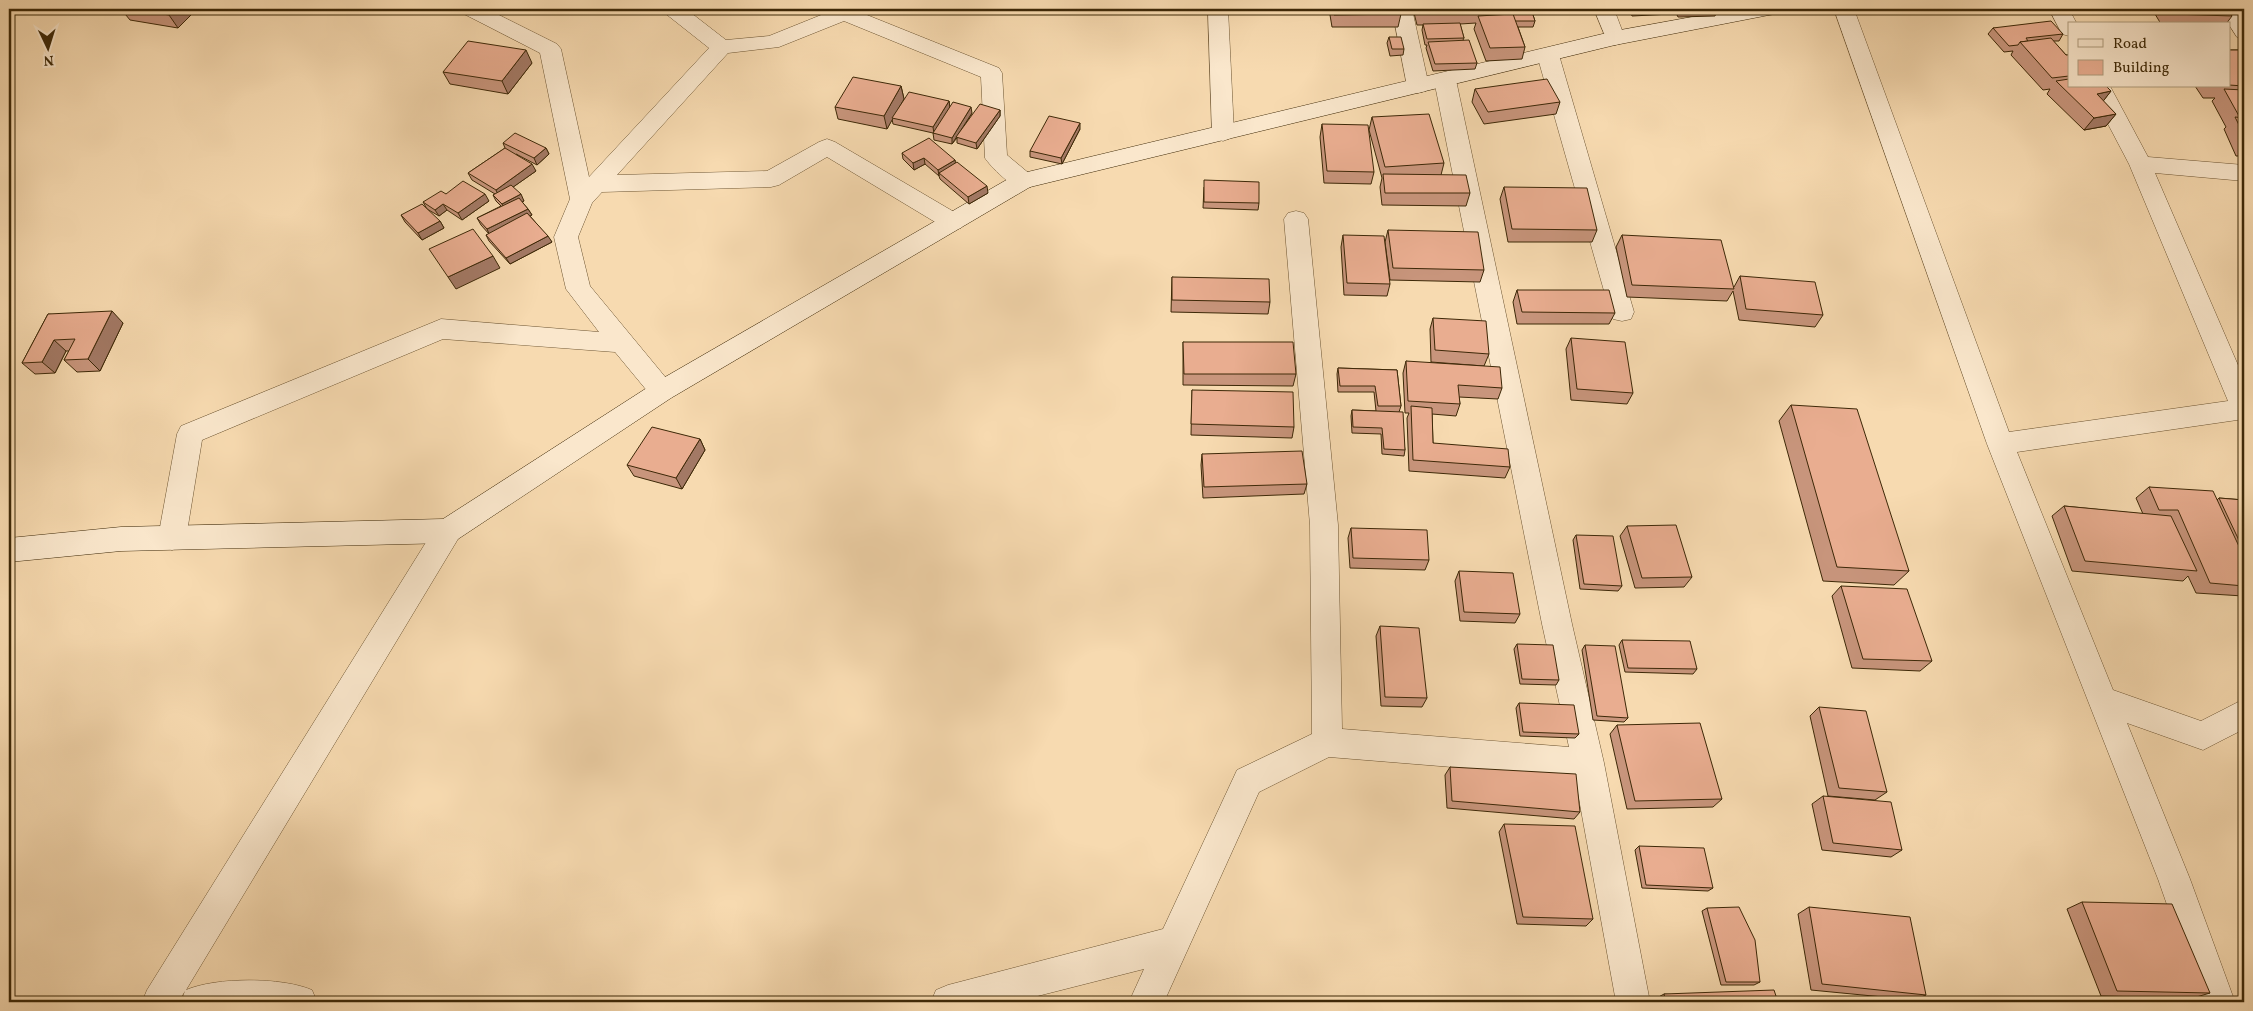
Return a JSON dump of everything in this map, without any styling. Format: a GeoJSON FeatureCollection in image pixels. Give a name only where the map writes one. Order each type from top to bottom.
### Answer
{"type":"FeatureCollection","features":[{"type":"Feature","properties":{"kind":"street"},"geometry":{"type":"LineString","coordinates":[[471,9],[550,50],[589,192]]}},
{"type":"Feature","properties":{"kind":"street"},"geometry":{"type":"LineString","coordinates":[[673,9],[722,47]]}},
{"type":"Feature","properties":{"kind":"street"},"geometry":{"type":"LineString","coordinates":[[1218,9],[1223,133]]}},
{"type":"Feature","properties":{"kind":"street"},"geometry":{"type":"LineString","coordinates":[[1402,9],[1418,86]]}},
{"type":"Feature","properties":{"kind":"street"},"geometry":{"type":"LineString","coordinates":[[1604,9],[1615,38]]}},
{"type":"Feature","properties":{"kind":"street"},"geometry":{"type":"LineString","coordinates":[[159,1002],[448,531],[662,391],[1023,181],[1615,38],[1769,9]]}},
{"type":"Feature","properties":{"kind":"street"},"geometry":{"type":"LineString","coordinates":[[1844,9],[2000,444],[2174,879],[2218,1002]]}},
{"type":"Feature","properties":{"kind":"street"},"geometry":{"type":"LineString","coordinates":[[2059,9],[2068,27]]}},
{"type":"Feature","properties":{"kind":"street"},"geometry":{"type":"LineString","coordinates":[[2230,9],[2244,32]]}},
{"type":"Feature","properties":{"kind":"street"},"geometry":{"type":"LineString","coordinates":[[662,391],[578,289],[566,237],[589,192],[722,47],[772,42],[844,13],[991,73],[996,158],[1023,181]]}},
{"type":"Feature","properties":{"kind":"street"},"geometry":{"type":"LineString","coordinates":[[1548,54],[1622,312]]}},
{"type":"Feature","properties":{"kind":"street"},"geometry":{"type":"LineString","coordinates":[[1445,80],[1557,624],[1588,763],[1633,1002]]}},
{"type":"Feature","properties":{"kind":"street"},"geometry":{"type":"LineString","coordinates":[[2000,444],[2244,409],[2140,164],[2101,88]]}},
{"type":"Feature","properties":{"kind":"street"},"geometry":{"type":"LineString","coordinates":[[589,192],[771,179],[828,147],[953,222]]}},
{"type":"Feature","properties":{"kind":"street"},"geometry":{"type":"LineString","coordinates":[[2140,164],[2244,173]]}},
{"type":"Feature","properties":{"kind":"street"},"geometry":{"type":"LineString","coordinates":[[1296,219],[1324,525],[1327,742]]}},
{"type":"Feature","properties":{"kind":"street"},"geometry":{"type":"LineString","coordinates":[[172,538],[190,434],[441,329],[622,343]]}},
{"type":"Feature","properties":{"kind":"street"},"geometry":{"type":"LineString","coordinates":[[9,550],[121,539],[448,531]]}},
{"type":"Feature","properties":{"kind":"street"},"geometry":{"type":"LineString","coordinates":[[2103,700],[2204,736],[2244,713]]}},
{"type":"Feature","properties":{"kind":"street"},"geometry":{"type":"LineString","coordinates":[[1146,1002],[1248,781],[1327,742],[1588,763]]}},
{"type":"Feature","properties":{"kind":"street"},"geometry":{"type":"LineString","coordinates":[[948,1002],[1151,950],[1174,941]]}},
{"type":"Feature","properties":{"kind":"street"},"geometry":{"type":"LineString","coordinates":[[198,1002],[269,997],[300,1002]]}},
{"type":"Feature","properties":{"kind":"building"},"geometry":{"type":"Polygon","coordinates":[[[129,9],[175,9],[169,15],[129,9]]]}},
{"type":"Feature","properties":{"kind":"building"},"geometry":{"type":"Polygon","coordinates":[[[1333,9],[1400,9],[1401,14],[1334,15],[1333,9]]]}},
{"type":"Feature","properties":{"kind":"building"},"geometry":{"type":"Polygon","coordinates":[[[1419,9],[1511,9],[1512,10],[1420,12],[1419,9]]]}},
{"type":"Feature","properties":{"kind":"building"},"geometry":{"type":"Polygon","coordinates":[[[1511,9],[1531,9],[1535,21],[1515,21],[1511,9]]]}},
{"type":"Feature","properties":{"kind":"building"},"geometry":{"type":"Polygon","coordinates":[[[2169,9],[2227,9],[2232,16],[2172,14],[2169,9]]]}},
{"type":"Feature","properties":{"kind":"building"},"geometry":{"type":"Polygon","coordinates":[[[1513,14],[1525,47],[1490,48],[1478,16],[1513,14]]]}},
{"type":"Feature","properties":{"kind":"building"},"geometry":{"type":"Polygon","coordinates":[[[2051,21],[2063,34],[2026,38],[2028,41],[2020,42],[2018,45],[2009,46],[1993,28],[2051,21]]]}},
{"type":"Feature","properties":{"kind":"building"},"geometry":{"type":"Polygon","coordinates":[[[1460,23],[1464,38],[1427,39],[1423,24],[1460,23]]]}},
{"type":"Feature","properties":{"kind":"building"},"geometry":{"type":"Polygon","coordinates":[[[1389,37],[1401,37],[1404,49],[1392,49],[1389,37]]]}},
{"type":"Feature","properties":{"kind":"building"},"geometry":{"type":"Polygon","coordinates":[[[2051,38],[2068,55],[2068,76],[2052,78],[2020,42],[2051,38]]]}},
{"type":"Feature","properties":{"kind":"building"},"geometry":{"type":"Polygon","coordinates":[[[1469,40],[1477,63],[1435,64],[1428,42],[1469,40]]]}},
{"type":"Feature","properties":{"kind":"building"},"geometry":{"type":"Polygon","coordinates":[[[468,41],[526,50],[502,81],[443,72],[468,41]]]}},
{"type":"Feature","properties":{"kind":"building"},"geometry":{"type":"Polygon","coordinates":[[[2230,50],[2244,50],[2244,86],[2230,85],[2230,50]]]}},
{"type":"Feature","properties":{"kind":"building"},"geometry":{"type":"Polygon","coordinates":[[[853,77],[901,86],[884,116],[835,107],[853,77]]]}},
{"type":"Feature","properties":{"kind":"building"},"geometry":{"type":"Polygon","coordinates":[[[1547,79],[1560,102],[1488,112],[1475,89],[1547,79]]]}},
{"type":"Feature","properties":{"kind":"building"},"geometry":{"type":"Polygon","coordinates":[[[2068,79],[2068,88],[2108,88],[2111,91],[2097,94],[2116,114],[2094,118],[2056,81],[2068,79]]]}},
{"type":"Feature","properties":{"kind":"building"},"geometry":{"type":"Polygon","coordinates":[[[2224,89],[2244,90],[2244,116],[2239,116],[2224,89]]]}},
{"type":"Feature","properties":{"kind":"building"},"geometry":{"type":"Polygon","coordinates":[[[909,92],[949,101],[933,127],[892,118],[909,92]]]}},
{"type":"Feature","properties":{"kind":"building"},"geometry":{"type":"Polygon","coordinates":[[[953,102],[971,107],[952,138],[933,133],[953,102]]]}},
{"type":"Feature","properties":{"kind":"building"},"geometry":{"type":"Polygon","coordinates":[[[980,104],[1000,110],[976,143],[956,137],[980,104]]]}},
{"type":"Feature","properties":{"kind":"building"},"geometry":{"type":"Polygon","coordinates":[[[1429,114],[1444,163],[1385,167],[1372,117],[1429,114]]]}},
{"type":"Feature","properties":{"kind":"building"},"geometry":{"type":"Polygon","coordinates":[[[1049,116],[1080,123],[1061,158],[1030,151],[1049,116]]]}},
{"type":"Feature","properties":{"kind":"building"},"geometry":{"type":"Polygon","coordinates":[[[2235,117],[2244,118],[2244,135],[2235,117]]]}},
{"type":"Feature","properties":{"kind":"building"},"geometry":{"type":"Polygon","coordinates":[[[1322,124],[1368,125],[1374,172],[1327,171],[1322,124]]]}},
{"type":"Feature","properties":{"kind":"building"},"geometry":{"type":"Polygon","coordinates":[[[515,133],[546,148],[534,158],[503,143],[515,133]]]}},
{"type":"Feature","properties":{"kind":"building"},"geometry":{"type":"Polygon","coordinates":[[[929,138],[955,160],[938,170],[924,158],[913,163],[902,153],[929,138]]]}},
{"type":"Feature","properties":{"kind":"building"},"geometry":{"type":"Polygon","coordinates":[[[505,148],[532,164],[496,190],[468,173],[505,148]]]}},
{"type":"Feature","properties":{"kind":"building"},"geometry":{"type":"Polygon","coordinates":[[[957,162],[987,186],[968,197],[939,173],[957,162]]]}},
{"type":"Feature","properties":{"kind":"building"},"geometry":{"type":"Polygon","coordinates":[[[1383,174],[1466,175],[1470,193],[1385,193],[1383,174]]]}},
{"type":"Feature","properties":{"kind":"building"},"geometry":{"type":"Polygon","coordinates":[[[1204,180],[1259,182],[1259,203],[1204,202],[1204,180]]]}},
{"type":"Feature","properties":{"kind":"building"},"geometry":{"type":"Polygon","coordinates":[[[463,181],[485,194],[458,213],[443,204],[435,210],[423,202],[441,191],[446,194],[463,181]]]}},
{"type":"Feature","properties":{"kind":"building"},"geometry":{"type":"Polygon","coordinates":[[[511,185],[521,194],[502,204],[493,195],[511,185]]]}},
{"type":"Feature","properties":{"kind":"building"},"geometry":{"type":"Polygon","coordinates":[[[1504,187],[1587,188],[1597,230],[1512,229],[1504,187]]]}},
{"type":"Feature","properties":{"kind":"building"},"geometry":{"type":"Polygon","coordinates":[[[519,198],[528,209],[487,229],[477,218],[519,198]]]}},
{"type":"Feature","properties":{"kind":"building"},"geometry":{"type":"Polygon","coordinates":[[[422,204],[440,221],[418,233],[401,215],[422,204]]]}},
{"type":"Feature","properties":{"kind":"building"},"geometry":{"type":"Polygon","coordinates":[[[527,213],[548,236],[506,258],[486,235],[527,213]]]}},
{"type":"Feature","properties":{"kind":"building"},"geometry":{"type":"Polygon","coordinates":[[[473,229],[493,256],[448,277],[429,249],[473,229]]]}},
{"type":"Feature","properties":{"kind":"building"},"geometry":{"type":"Polygon","coordinates":[[[1388,230],[1478,232],[1484,270],[1393,268],[1388,230]]]}},
{"type":"Feature","properties":{"kind":"building"},"geometry":{"type":"Polygon","coordinates":[[[1343,235],[1384,236],[1390,284],[1347,283],[1343,235]]]}},
{"type":"Feature","properties":{"kind":"building"},"geometry":{"type":"Polygon","coordinates":[[[1622,235],[1721,240],[1734,289],[1632,285],[1622,235]]]}},
{"type":"Feature","properties":{"kind":"building"},"geometry":{"type":"Polygon","coordinates":[[[1740,276],[1815,282],[1823,315],[1746,309],[1740,276]]]}},
{"type":"Feature","properties":{"kind":"building"},"geometry":{"type":"Polygon","coordinates":[[[1172,277],[1269,279],[1270,302],[1172,300],[1172,277]]]}},
{"type":"Feature","properties":{"kind":"building"},"geometry":{"type":"Polygon","coordinates":[[[1517,290],[1609,290],[1615,313],[1522,312],[1517,290]]]}},
{"type":"Feature","properties":{"kind":"building"},"geometry":{"type":"Polygon","coordinates":[[[112,311],[88,359],[64,360],[75,339],[54,340],[42,362],[22,363],[48,314],[112,311]]]}},
{"type":"Feature","properties":{"kind":"building"},"geometry":{"type":"Polygon","coordinates":[[[1433,318],[1486,321],[1489,354],[1435,350],[1433,318]]]}},
{"type":"Feature","properties":{"kind":"building"},"geometry":{"type":"Polygon","coordinates":[[[1571,338],[1625,342],[1633,393],[1577,389],[1571,338]]]}},
{"type":"Feature","properties":{"kind":"building"},"geometry":{"type":"Polygon","coordinates":[[[1183,342],[1293,342],[1296,374],[1184,374],[1183,342]]]}},
{"type":"Feature","properties":{"kind":"building"},"geometry":{"type":"Polygon","coordinates":[[[1406,361],[1500,367],[1502,388],[1458,385],[1460,404],[1408,401],[1406,361]]]}},
{"type":"Feature","properties":{"kind":"building"},"geometry":{"type":"Polygon","coordinates":[[[1338,368],[1397,370],[1401,406],[1378,406],[1375,386],[1340,386],[1338,368]]]}},
{"type":"Feature","properties":{"kind":"building"},"geometry":{"type":"Polygon","coordinates":[[[1192,390],[1293,392],[1294,427],[1191,424],[1192,390]]]}},
{"type":"Feature","properties":{"kind":"building"},"geometry":{"type":"Polygon","coordinates":[[[1791,405],[1857,409],[1909,571],[1837,567],[1791,405]]]}},
{"type":"Feature","properties":{"kind":"building"},"geometry":{"type":"Polygon","coordinates":[[[1411,406],[1432,408],[1433,443],[1508,449],[1510,467],[1413,460],[1411,406]]]}},
{"type":"Feature","properties":{"kind":"building"},"geometry":{"type":"Polygon","coordinates":[[[1352,410],[1403,412],[1405,450],[1384,449],[1382,428],[1353,427],[1352,410]]]}},
{"type":"Feature","properties":{"kind":"building"},"geometry":{"type":"Polygon","coordinates":[[[652,427],[700,439],[676,478],[627,465],[652,427]]]}},
{"type":"Feature","properties":{"kind":"building"},"geometry":{"type":"Polygon","coordinates":[[[1302,451],[1307,484],[1204,487],[1202,454],[1302,451]]]}},
{"type":"Feature","properties":{"kind":"building"},"geometry":{"type":"Polygon","coordinates":[[[2149,487],[2213,491],[2244,557],[2244,586],[2210,583],[2178,510],[2159,510],[2149,487]]]}},
{"type":"Feature","properties":{"kind":"building"},"geometry":{"type":"Polygon","coordinates":[[[2219,498],[2244,500],[2244,551],[2219,498]]]}},
{"type":"Feature","properties":{"kind":"building"},"geometry":{"type":"Polygon","coordinates":[[[2064,506],[2171,516],[2197,571],[2085,561],[2064,506]]]}},
{"type":"Feature","properties":{"kind":"building"},"geometry":{"type":"Polygon","coordinates":[[[1676,525],[1692,577],[1642,578],[1627,526],[1676,525]]]}},
{"type":"Feature","properties":{"kind":"building"},"geometry":{"type":"Polygon","coordinates":[[[1351,528],[1427,530],[1429,560],[1353,558],[1351,528]]]}},
{"type":"Feature","properties":{"kind":"building"},"geometry":{"type":"Polygon","coordinates":[[[1576,535],[1613,536],[1622,586],[1584,584],[1576,535]]]}},
{"type":"Feature","properties":{"kind":"building"},"geometry":{"type":"Polygon","coordinates":[[[1459,571],[1513,573],[1520,614],[1464,612],[1459,571]]]}},
{"type":"Feature","properties":{"kind":"building"},"geometry":{"type":"Polygon","coordinates":[[[1841,586],[1907,589],[1932,661],[1863,659],[1841,586]]]}},
{"type":"Feature","properties":{"kind":"building"},"geometry":{"type":"Polygon","coordinates":[[[1380,626],[1419,628],[1427,698],[1385,697],[1380,626]]]}},
{"type":"Feature","properties":{"kind":"building"},"geometry":{"type":"Polygon","coordinates":[[[1622,640],[1690,641],[1697,669],[1628,668],[1622,640]]]}},
{"type":"Feature","properties":{"kind":"building"},"geometry":{"type":"Polygon","coordinates":[[[1517,644],[1553,645],[1559,680],[1522,679],[1517,644]]]}},
{"type":"Feature","properties":{"kind":"building"},"geometry":{"type":"Polygon","coordinates":[[[1585,645],[1615,646],[1628,718],[1597,716],[1585,645]]]}},
{"type":"Feature","properties":{"kind":"building"},"geometry":{"type":"Polygon","coordinates":[[[1519,703],[1574,705],[1579,734],[1523,732],[1519,703]]]}},
{"type":"Feature","properties":{"kind":"building"},"geometry":{"type":"Polygon","coordinates":[[[1819,707],[1866,711],[1887,792],[1839,788],[1819,707]]]}},
{"type":"Feature","properties":{"kind":"building"},"geometry":{"type":"Polygon","coordinates":[[[1700,723],[1722,799],[1635,801],[1617,725],[1700,723]]]}},
{"type":"Feature","properties":{"kind":"building"},"geometry":{"type":"Polygon","coordinates":[[[1450,767],[1576,774],[1580,812],[1452,801],[1450,767]]]}},
{"type":"Feature","properties":{"kind":"building"},"geometry":{"type":"Polygon","coordinates":[[[1823,796],[1891,802],[1902,850],[1833,843],[1823,796]]]}},
{"type":"Feature","properties":{"kind":"building"},"geometry":{"type":"Polygon","coordinates":[[[1504,824],[1575,826],[1593,919],[1523,917],[1504,824]]]}},
{"type":"Feature","properties":{"kind":"building"},"geometry":{"type":"Polygon","coordinates":[[[1639,846],[1704,848],[1713,888],[1646,885],[1639,846]]]}},
{"type":"Feature","properties":{"kind":"building"},"geometry":{"type":"Polygon","coordinates":[[[2082,902],[2172,904],[2210,993],[2117,991],[2082,902]]]}},
{"type":"Feature","properties":{"kind":"building"},"geometry":{"type":"Polygon","coordinates":[[[1739,907],[1755,940],[1760,982],[1726,982],[1707,908],[1739,907]]]}},
{"type":"Feature","properties":{"kind":"building"},"geometry":{"type":"Polygon","coordinates":[[[1809,907],[1910,917],[1926,995],[1822,984],[1809,907]]]}},
{"type":"Feature","properties":{"kind":"building"},"geometry":{"type":"Polygon","coordinates":[[[1774,990],[1778,1002],[1666,1002],[1664,994],[1774,990]]]}}]}
